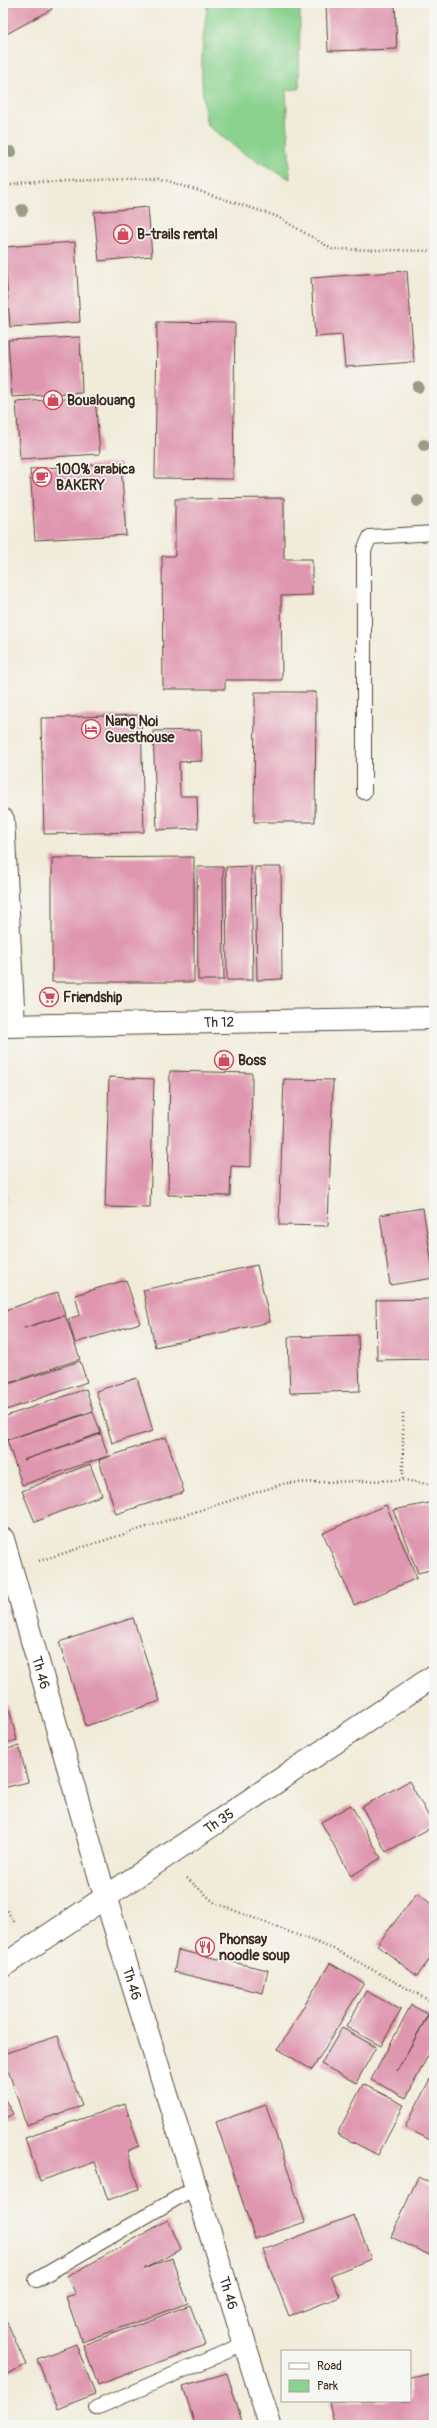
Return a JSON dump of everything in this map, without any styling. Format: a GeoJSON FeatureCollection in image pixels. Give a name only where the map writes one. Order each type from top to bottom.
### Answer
{"type":"FeatureCollection","features":[{"type":"Feature","properties":{"kind":"street"},"geometry":{"type":"LineString","coordinates":[[3,820],[8,1026]]}},
{"type":"Feature","properties":{"kind":"street","name":"Th 12"},"geometry":{"type":"LineString","coordinates":[[8,1026],[434,1018]]}},
{"type":"Feature","properties":{"kind":"street","name":"Th 46"},"geometry":{"type":"LineString","coordinates":[[3,1539],[13,1569],[105,1896],[270,2425]]}},
{"type":"Feature","properties":{"kind":"street","name":"Th 35"},"geometry":{"type":"LineString","coordinates":[[3,1966],[164,1856],[434,1676]]}},
{"type":"Feature","properties":{"kind":"lane"},"geometry":{"type":"LineString","coordinates":[[364,792],[364,550],[370,537],[434,533]]}},
{"type":"Feature","properties":{"kind":"lane"},"geometry":{"type":"LineString","coordinates":[[36,2280],[196,2187]]}},
{"type":"Feature","properties":{"kind":"lane"},"geometry":{"type":"LineString","coordinates":[[96,2408],[244,2344]]}},
{"type":"Feature","properties":{"kind":"path"},"geometry":{"type":"LineString","coordinates":[[3,186],[36,182],[159,178],[276,216],[332,249],[434,251]]}},
{"type":"Feature","properties":{"kind":"path"},"geometry":{"type":"LineString","coordinates":[[403,1413],[404,1480]]}},
{"type":"Feature","properties":{"kind":"path"},"geometry":{"type":"LineString","coordinates":[[13,1569],[286,1483],[404,1480],[434,1484]]}},
{"type":"Feature","properties":{"kind":"path"},"geometry":{"type":"LineString","coordinates":[[164,1856],[215,1903],[336,1950],[434,2003]]}},
{"type":"Feature","properties":{"kind":"green space"},"geometry":{"type":"Polygon","coordinates":[[[208,3],[300,3],[299,89],[286,90],[290,179],[243,153],[207,125],[204,109],[202,79],[202,49],[208,3]]]}},
{"type":"Feature","properties":{"kind":"building"},"geometry":{"type":"Polygon","coordinates":[[[3,3],[49,3],[52,9],[3,36],[3,3]]]}},
{"type":"Feature","properties":{"kind":"building"},"geometry":{"type":"Polygon","coordinates":[[[326,3],[395,3],[397,49],[328,51],[326,3]]]}},
{"type":"Feature","properties":{"kind":"building"},"geometry":{"type":"Polygon","coordinates":[[[148,207],[152,256],[99,261],[94,212],[148,207]]]}},
{"type":"Feature","properties":{"kind":"building"},"geometry":{"type":"Polygon","coordinates":[[[75,242],[80,322],[10,327],[4,247],[75,242]]]}},
{"type":"Feature","properties":{"kind":"building"},"geometry":{"type":"Polygon","coordinates":[[[407,271],[414,362],[345,367],[342,335],[315,337],[311,278],[407,271]]]}},
{"type":"Feature","properties":{"kind":"building"},"geometry":{"type":"Polygon","coordinates":[[[157,322],[235,323],[233,479],[155,478],[157,322]]]}},
{"type":"Feature","properties":{"kind":"building"},"geometry":{"type":"Polygon","coordinates":[[[80,337],[82,393],[12,397],[8,340],[80,337]]]}},
{"type":"Feature","properties":{"kind":"building"},"geometry":{"type":"Polygon","coordinates":[[[95,397],[100,454],[20,459],[16,402],[95,397]]]}},
{"type":"Feature","properties":{"kind":"building"},"geometry":{"type":"Polygon","coordinates":[[[121,463],[126,535],[35,540],[30,469],[121,463]]]}},
{"type":"Feature","properties":{"kind":"building"},"geometry":{"type":"Polygon","coordinates":[[[284,498],[284,559],[312,559],[312,595],[281,596],[282,680],[225,680],[225,689],[163,689],[162,556],[175,556],[175,499],[284,498]]]}},
{"type":"Feature","properties":{"kind":"building"},"geometry":{"type":"Polygon","coordinates":[[[255,692],[316,692],[315,822],[254,822],[255,692]]]}},
{"type":"Feature","properties":{"kind":"building"},"geometry":{"type":"Polygon","coordinates":[[[141,715],[144,832],[44,834],[41,718],[141,715]]]}},
{"type":"Feature","properties":{"kind":"building"},"geometry":{"type":"Polygon","coordinates":[[[201,730],[202,761],[179,762],[180,796],[197,796],[198,828],[157,830],[153,731],[201,730]]]}},
{"type":"Feature","properties":{"kind":"building"},"geometry":{"type":"Polygon","coordinates":[[[194,857],[194,982],[52,982],[52,858],[194,857]]]}},
{"type":"Feature","properties":{"kind":"building"},"geometry":{"type":"Polygon","coordinates":[[[251,866],[253,980],[227,980],[226,867],[251,866]]]}},
{"type":"Feature","properties":{"kind":"building"},"geometry":{"type":"Polygon","coordinates":[[[197,867],[223,867],[224,980],[198,980],[197,867]]]}},
{"type":"Feature","properties":{"kind":"building"},"geometry":{"type":"Polygon","coordinates":[[[255,867],[281,867],[282,979],[257,980],[255,867]]]}},
{"type":"Feature","properties":{"kind":"building"},"geometry":{"type":"Polygon","coordinates":[[[170,1071],[252,1073],[251,1167],[231,1166],[230,1196],[168,1195],[170,1071]]]}},
{"type":"Feature","properties":{"kind":"building"},"geometry":{"type":"Polygon","coordinates":[[[109,1077],[154,1079],[150,1208],[105,1207],[109,1077]]]}},
{"type":"Feature","properties":{"kind":"building"},"geometry":{"type":"Polygon","coordinates":[[[284,1079],[333,1080],[328,1226],[279,1225],[284,1079]]]}},
{"type":"Feature","properties":{"kind":"building"},"geometry":{"type":"Polygon","coordinates":[[[3,1184],[6,1199],[3,1199],[3,1184]]]}},
{"type":"Feature","properties":{"kind":"building"},"geometry":{"type":"Polygon","coordinates":[[[423,1208],[434,1278],[390,1285],[380,1215],[423,1208]]]}},
{"type":"Feature","properties":{"kind":"building"},"geometry":{"type":"Polygon","coordinates":[[[257,1265],[270,1322],[155,1347],[143,1290],[257,1265]]]}},
{"type":"Feature","properties":{"kind":"building"},"geometry":{"type":"Polygon","coordinates":[[[126,1280],[140,1323],[75,1343],[68,1319],[80,1315],[75,1295],[126,1280]]]}},
{"type":"Feature","properties":{"kind":"building"},"geometry":{"type":"Polygon","coordinates":[[[58,1292],[80,1359],[3,1385],[3,1311],[58,1292]]]}},
{"type":"Feature","properties":{"kind":"building"},"geometry":{"type":"Polygon","coordinates":[[[434,1299],[434,1359],[377,1360],[376,1300],[434,1299]]]}},
{"type":"Feature","properties":{"kind":"building"},"geometry":{"type":"Polygon","coordinates":[[[358,1335],[360,1391],[290,1393],[288,1337],[358,1335]]]}},
{"type":"Feature","properties":{"kind":"building"},"geometry":{"type":"Polygon","coordinates":[[[80,1361],[87,1382],[3,1411],[3,1386],[80,1361]]]}},
{"type":"Feature","properties":{"kind":"building"},"geometry":{"type":"Polygon","coordinates":[[[137,1378],[153,1431],[112,1443],[96,1391],[137,1378]]]}},
{"type":"Feature","properties":{"kind":"building"},"geometry":{"type":"Polygon","coordinates":[[[86,1389],[93,1411],[6,1440],[3,1430],[3,1417],[86,1389]]]}},
{"type":"Feature","properties":{"kind":"building"},"geometry":{"type":"Polygon","coordinates":[[[93,1412],[101,1433],[23,1460],[101,1434],[108,1456],[22,1485],[7,1440],[93,1412]]]}},
{"type":"Feature","properties":{"kind":"building"},"geometry":{"type":"Polygon","coordinates":[[[166,1437],[184,1492],[116,1514],[99,1460],[166,1437]]]}},
{"type":"Feature","properties":{"kind":"building"},"geometry":{"type":"Polygon","coordinates":[[[90,1464],[102,1495],[35,1522],[22,1491],[90,1464]]]}},
{"type":"Feature","properties":{"kind":"building"},"geometry":{"type":"Polygon","coordinates":[[[434,1502],[434,1569],[418,1573],[393,1510],[434,1502]]]}},
{"type":"Feature","properties":{"kind":"building"},"geometry":{"type":"Polygon","coordinates":[[[386,1505],[417,1578],[354,1605],[323,1533],[386,1505]]]}},
{"type":"Feature","properties":{"kind":"building"},"geometry":{"type":"Polygon","coordinates":[[[133,1618],[160,1701],[86,1726],[59,1642],[133,1618]]]}},
{"type":"Feature","properties":{"kind":"building"},"geometry":{"type":"Polygon","coordinates":[[[8,1705],[17,1740],[3,1744],[3,1706],[8,1705]]]}},
{"type":"Feature","properties":{"kind":"building"},"geometry":{"type":"Polygon","coordinates":[[[19,1746],[28,1782],[3,1788],[3,1750],[19,1746]]]}},
{"type":"Feature","properties":{"kind":"building"},"geometry":{"type":"Polygon","coordinates":[[[409,1781],[434,1826],[386,1852],[362,1807],[409,1781]]]}},
{"type":"Feature","properties":{"kind":"building"},"geometry":{"type":"Polygon","coordinates":[[[351,1805],[381,1858],[351,1876],[321,1822],[351,1805]]]}},
{"type":"Feature","properties":{"kind":"building"},"geometry":{"type":"Polygon","coordinates":[[[417,1893],[434,1906],[434,1954],[417,1976],[377,1945],[417,1893]]]}},
{"type":"Feature","properties":{"kind":"building"},"geometry":{"type":"Polygon","coordinates":[[[178,1950],[268,1970],[263,1993],[174,1972],[178,1950]]]}},
{"type":"Feature","properties":{"kind":"building"},"geometry":{"type":"Polygon","coordinates":[[[330,1963],[364,1983],[312,2070],[278,2049],[330,1963]]]}},
{"type":"Feature","properties":{"kind":"building"},"geometry":{"type":"Polygon","coordinates":[[[366,1991],[401,2010],[381,2046],[346,2027],[366,1991]]]}},
{"type":"Feature","properties":{"kind":"building"},"geometry":{"type":"Polygon","coordinates":[[[411,2005],[428,2014],[397,2071],[429,2014],[434,2017],[434,2044],[406,2098],[371,2080],[411,2005]]]}},
{"type":"Feature","properties":{"kind":"building"},"geometry":{"type":"Polygon","coordinates":[[[342,2028],[376,2047],[356,2083],[321,2064],[342,2028]]]}},
{"type":"Feature","properties":{"kind":"building"},"geometry":{"type":"Polygon","coordinates":[[[58,2036],[82,2106],[26,2125],[3,2054],[58,2036]]]}},
{"type":"Feature","properties":{"kind":"building"},"geometry":{"type":"Polygon","coordinates":[[[430,2079],[434,2081],[434,2142],[405,2127],[430,2079]]]}},
{"type":"Feature","properties":{"kind":"building"},"geometry":{"type":"Polygon","coordinates":[[[363,2084],[404,2105],[378,2155],[337,2134],[363,2084]]]}},
{"type":"Feature","properties":{"kind":"building"},"geometry":{"type":"Polygon","coordinates":[[[3,2096],[13,2114],[3,2119],[3,2096]]]}},
{"type":"Feature","properties":{"kind":"building"},"geometry":{"type":"Polygon","coordinates":[[[125,2104],[139,2146],[127,2151],[139,2189],[108,2200],[95,2162],[40,2181],[25,2138],[125,2104]]]}},
{"type":"Feature","properties":{"kind":"building"},"geometry":{"type":"Polygon","coordinates":[[[266,2105],[305,2222],[255,2239],[216,2122],[266,2105]]]}},
{"type":"Feature","properties":{"kind":"building"},"geometry":{"type":"Polygon","coordinates":[[[418,2177],[434,2185],[434,2257],[391,2237],[418,2177]]]}},
{"type":"Feature","properties":{"kind":"building"},"geometry":{"type":"Polygon","coordinates":[[[354,2215],[371,2259],[331,2275],[340,2297],[289,2316],[263,2250],[354,2215]]]}},
{"type":"Feature","properties":{"kind":"building"},"geometry":{"type":"Polygon","coordinates":[[[168,2220],[181,2249],[144,2269],[172,2258],[188,2303],[82,2342],[66,2297],[76,2294],[67,2277],[168,2220]]]}},
{"type":"Feature","properties":{"kind":"building"},"geometry":{"type":"Polygon","coordinates":[[[190,2305],[205,2345],[98,2385],[83,2345],[190,2305]]]}},
{"type":"Feature","properties":{"kind":"building"},"geometry":{"type":"Polygon","coordinates":[[[3,2313],[26,2365],[3,2376],[3,2313]]]}},
{"type":"Feature","properties":{"kind":"building"},"geometry":{"type":"Polygon","coordinates":[[[76,2344],[95,2394],[57,2409],[37,2359],[76,2344]]]}},
{"type":"Feature","properties":{"kind":"building"},"geometry":{"type":"Polygon","coordinates":[[[227,2373],[243,2425],[195,2425],[183,2386],[227,2373]]]}},
{"type":"Feature","properties":{"kind":"building"},"geometry":{"type":"Polygon","coordinates":[[[434,2373],[434,2425],[334,2425],[329,2402],[411,2402],[411,2378],[434,2373]]]}},
{"type":"Feature","properties":{"kind":"place","name":"B-trails rental"},"geometry":{"type":"Point","coordinates":[123,234]}},
{"type":"Feature","properties":{"kind":"place","name":"Boualouang"},"geometry":{"type":"Point","coordinates":[53,400]}},
{"type":"Feature","properties":{"kind":"place","name":"100% arabica BAKERY"},"geometry":{"type":"Point","coordinates":[42,477]}},
{"type":"Feature","properties":{"kind":"place","name":"Nang Noi Guesthouse"},"geometry":{"type":"Point","coordinates":[91,729]}},
{"type":"Feature","properties":{"kind":"place","name":"Friendship"},"geometry":{"type":"Point","coordinates":[49,997]}},
{"type":"Feature","properties":{"kind":"place","name":"Boss"},"geometry":{"type":"Point","coordinates":[224,1060]}},
{"type":"Feature","properties":{"kind":"place","name":"Phonsay noodle soup"},"geometry":{"type":"Point","coordinates":[205,1947]}}]}
